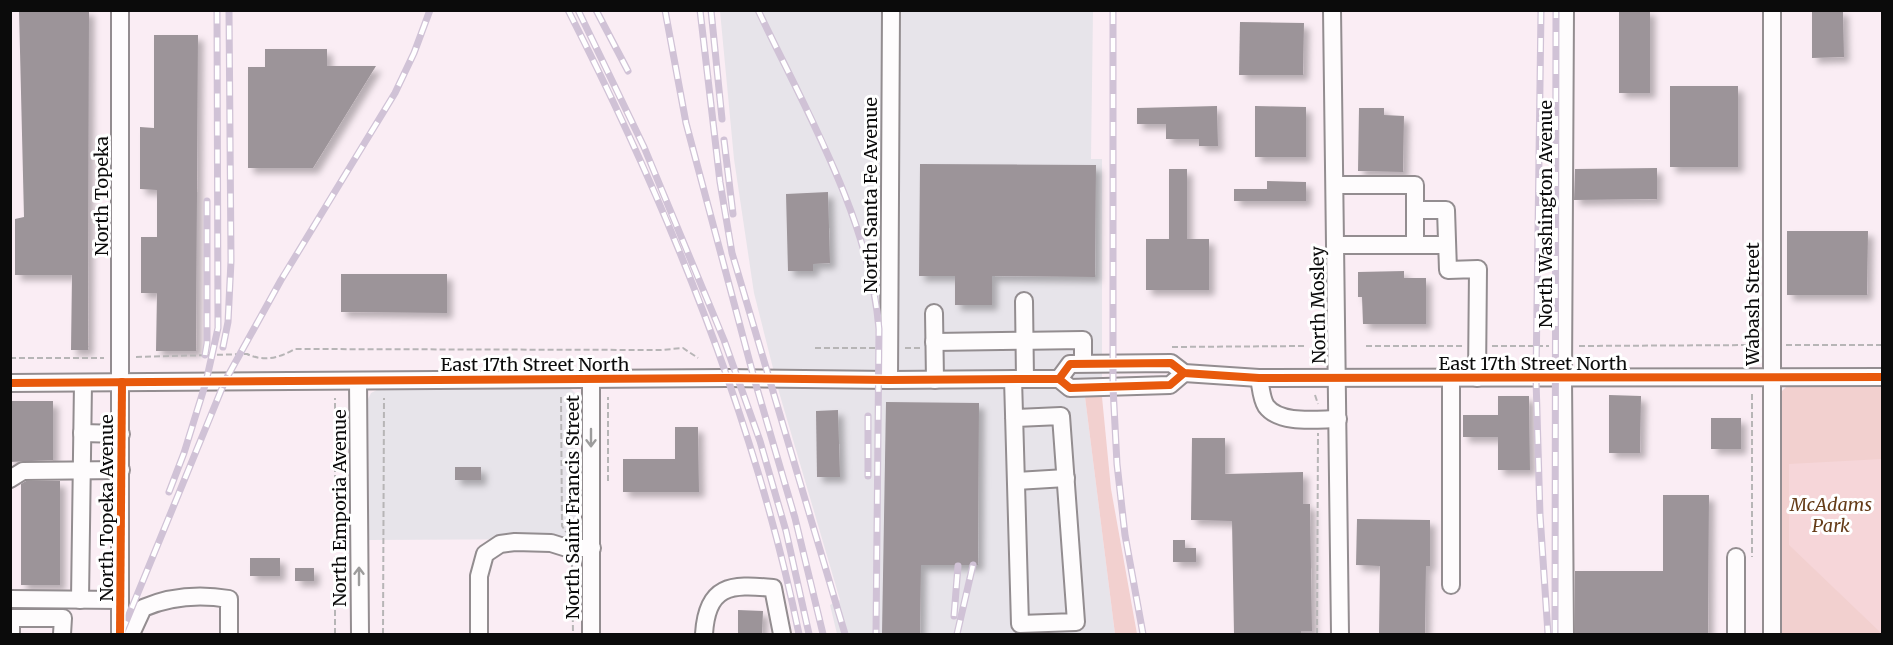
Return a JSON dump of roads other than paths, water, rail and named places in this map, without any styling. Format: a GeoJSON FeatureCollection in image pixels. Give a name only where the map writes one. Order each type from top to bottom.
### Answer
{"type":"FeatureCollection","features":[{"type":"Feature","properties":{"kind":"street","name":"North Topeka"},"geometry":{"type":"LineString","coordinates":[[120,10],[122,382]]}},
{"type":"Feature","properties":{"kind":"street","name":"North Santa Fe Avenue"},"geometry":{"type":"LineString","coordinates":[[889,380],[891,10]]}},
{"type":"Feature","properties":{"kind":"street","name":"North Mosley"},"geometry":{"type":"LineString","coordinates":[[1332,10],[1340,634]]}},
{"type":"Feature","properties":{"kind":"street","name":"North Washington Avenue"},"geometry":{"type":"LineString","coordinates":[[1565,10],[1563,346],[1565,634]]}},
{"type":"Feature","properties":{"kind":"street","name":"Wabash Street"},"geometry":{"type":"LineString","coordinates":[[1772,10],[1772,634]]}},
{"type":"Feature","properties":{"kind":"street"},"geometry":{"type":"LineString","coordinates":[[1335,185],[1415,185],[1415,245]]}},
{"type":"Feature","properties":{"kind":"street"},"geometry":{"type":"LineString","coordinates":[[1415,210],[1446,210],[1448,270],[1478,269],[1477,378]]}},
{"type":"Feature","properties":{"kind":"street"},"geometry":{"type":"LineString","coordinates":[[1336,245],[1447,245]]}},
{"type":"Feature","properties":{"kind":"street"},"geometry":{"type":"LineString","coordinates":[[1014,418],[1061,417],[1079,628],[1020,624],[1014,418],[1025,340],[1024,301]]}},
{"type":"Feature","properties":{"kind":"street"},"geometry":{"type":"LineString","coordinates":[[934,313],[935,380]]}},
{"type":"Feature","properties":{"kind":"street"},"geometry":{"type":"LineString","coordinates":[[934,342],[1083,340],[1083,363],[1070,364],[1059,379]]}},
{"type":"Feature","properties":{"kind":"street","name":"East 17th Street North"},"geometry":{"type":"LineString","coordinates":[[1083,363],[1171,363],[1184,373],[1259,378],[1882,376]]}},
{"type":"Feature","properties":{"kind":"street","name":"East 17th Street North"},"geometry":{"type":"LineString","coordinates":[[10,383],[1059,379],[1070,388],[1170,385],[1184,373]]}},
{"type":"Feature","properties":{"kind":"street"},"geometry":{"type":"LineString","coordinates":[[1259,378],[1266,405],[1275,414],[1287,418],[1338,419]]}},
{"type":"Feature","properties":{"kind":"street"},"geometry":{"type":"LineString","coordinates":[[1451,378],[1451,585]]}},
{"type":"Feature","properties":{"kind":"street","name":"North Saint Francis Street"},"geometry":{"type":"LineString","coordinates":[[591,379],[591,634]]}},
{"type":"Feature","properties":{"kind":"street","name":"North Emporia Avenue"},"geometry":{"type":"LineString","coordinates":[[358,381],[360,634]]}},
{"type":"Feature","properties":{"kind":"street","name":"North Topeka Avenue"},"geometry":{"type":"LineString","coordinates":[[120,634],[122,382]]}},
{"type":"Feature","properties":{"kind":"street"},"geometry":{"type":"LineString","coordinates":[[80,600],[83,383]]}},
{"type":"Feature","properties":{"kind":"street"},"geometry":{"type":"LineString","coordinates":[[82,433],[121,434]]}},
{"type":"Feature","properties":{"kind":"street"},"geometry":{"type":"LineString","coordinates":[[10,479],[23,471],[121,470]]}},
{"type":"Feature","properties":{"kind":"street"},"geometry":{"type":"LineString","coordinates":[[1016,481],[1066,478]]}},
{"type":"Feature","properties":{"kind":"street"},"geometry":{"type":"LineString","coordinates":[[479,634],[479,576],[485,554],[500,544],[515,542],[552,543],[572,548],[592,548]]}},
{"type":"Feature","properties":{"kind":"street"},"geometry":{"type":"LineString","coordinates":[[1736,557],[1736,634]]}},
{"type":"Feature","properties":{"kind":"street"},"geometry":{"type":"LineString","coordinates":[[704,634],[709,604],[715,596],[742,586],[773,588],[782,634]]}},
{"type":"Feature","properties":{"kind":"street"},"geometry":{"type":"LineString","coordinates":[[131,634],[143,608],[163,599],[205,595],[229,599],[229,634]]}},
{"type":"Feature","properties":{"kind":"street"},"geometry":{"type":"LineString","coordinates":[[10,599],[120,600]]}},
{"type":"Feature","properties":{"kind":"street"},"geometry":{"type":"LineString","coordinates":[[11,634],[10,618],[63,618],[62,634]]}},
{"type":"Feature","properties":{"kind":"railway"},"geometry":{"type":"LineString","coordinates":[[169,492],[206,382],[218,328],[217,10]]}},
{"type":"Feature","properties":{"kind":"railway"},"geometry":{"type":"LineString","coordinates":[[223,347],[228,322],[231,261],[229,10]]}},
{"type":"Feature","properties":{"kind":"railway"},"geometry":{"type":"LineString","coordinates":[[121,634],[225,381],[281,280],[395,93],[414,53],[430,10]]}},
{"type":"Feature","properties":{"kind":"railway"},"geometry":{"type":"LineString","coordinates":[[568,10],[640,160],[704,315],[733,394],[758,473],[781,553],[799,634]]}},
{"type":"Feature","properties":{"kind":"railway"},"geometry":{"type":"LineString","coordinates":[[578,10],[644,147],[724,340],[760,441],[786,531],[809,634]]}},
{"type":"Feature","properties":{"kind":"railway"},"geometry":{"type":"LineString","coordinates":[[596,10],[628,71]]}},
{"type":"Feature","properties":{"kind":"railway"},"geometry":{"type":"LineString","coordinates":[[665,10],[686,123],[754,378],[795,518],[823,634]]}},
{"type":"Feature","properties":{"kind":"railway"},"geometry":{"type":"LineString","coordinates":[[700,10],[720,182],[732,253],[845,634]]}},
{"type":"Feature","properties":{"kind":"railway"},"geometry":{"type":"LineString","coordinates":[[711,10],[722,119]]}},
{"type":"Feature","properties":{"kind":"railway"},"geometry":{"type":"LineString","coordinates":[[758,10],[833,166],[863,247],[873,288],[879,329],[876,634]]}},
{"type":"Feature","properties":{"kind":"railway"},"geometry":{"type":"LineString","coordinates":[[1113,10],[1113,387],[1117,464],[1125,535],[1143,634]]}},
{"type":"Feature","properties":{"kind":"railway"},"geometry":{"type":"LineString","coordinates":[[1541,10],[1536,379],[1540,515],[1548,634]]}},
{"type":"Feature","properties":{"kind":"railway"},"geometry":{"type":"LineString","coordinates":[[1555,634],[1556,10]]}},
{"type":"Feature","properties":{"kind":"railway"},"geometry":{"type":"LineString","coordinates":[[724,140],[733,214]]}},
{"type":"Feature","properties":{"kind":"railway"},"geometry":{"type":"LineString","coordinates":[[205,355],[207,343],[207,201]]}},
{"type":"Feature","properties":{"kind":"railway"},"geometry":{"type":"LineString","coordinates":[[868,416],[868,476]]}},
{"type":"Feature","properties":{"kind":"railway"},"geometry":{"type":"LineString","coordinates":[[957,634],[973,565]]}},
{"type":"Feature","properties":{"kind":"railway"},"geometry":{"type":"LineString","coordinates":[[954,616],[958,566]]}},
{"type":"Feature","properties":{"kind":"park label","name":"McAdams Park"},"geometry":{"type":"Point","coordinates":[1831,514]}}]}
